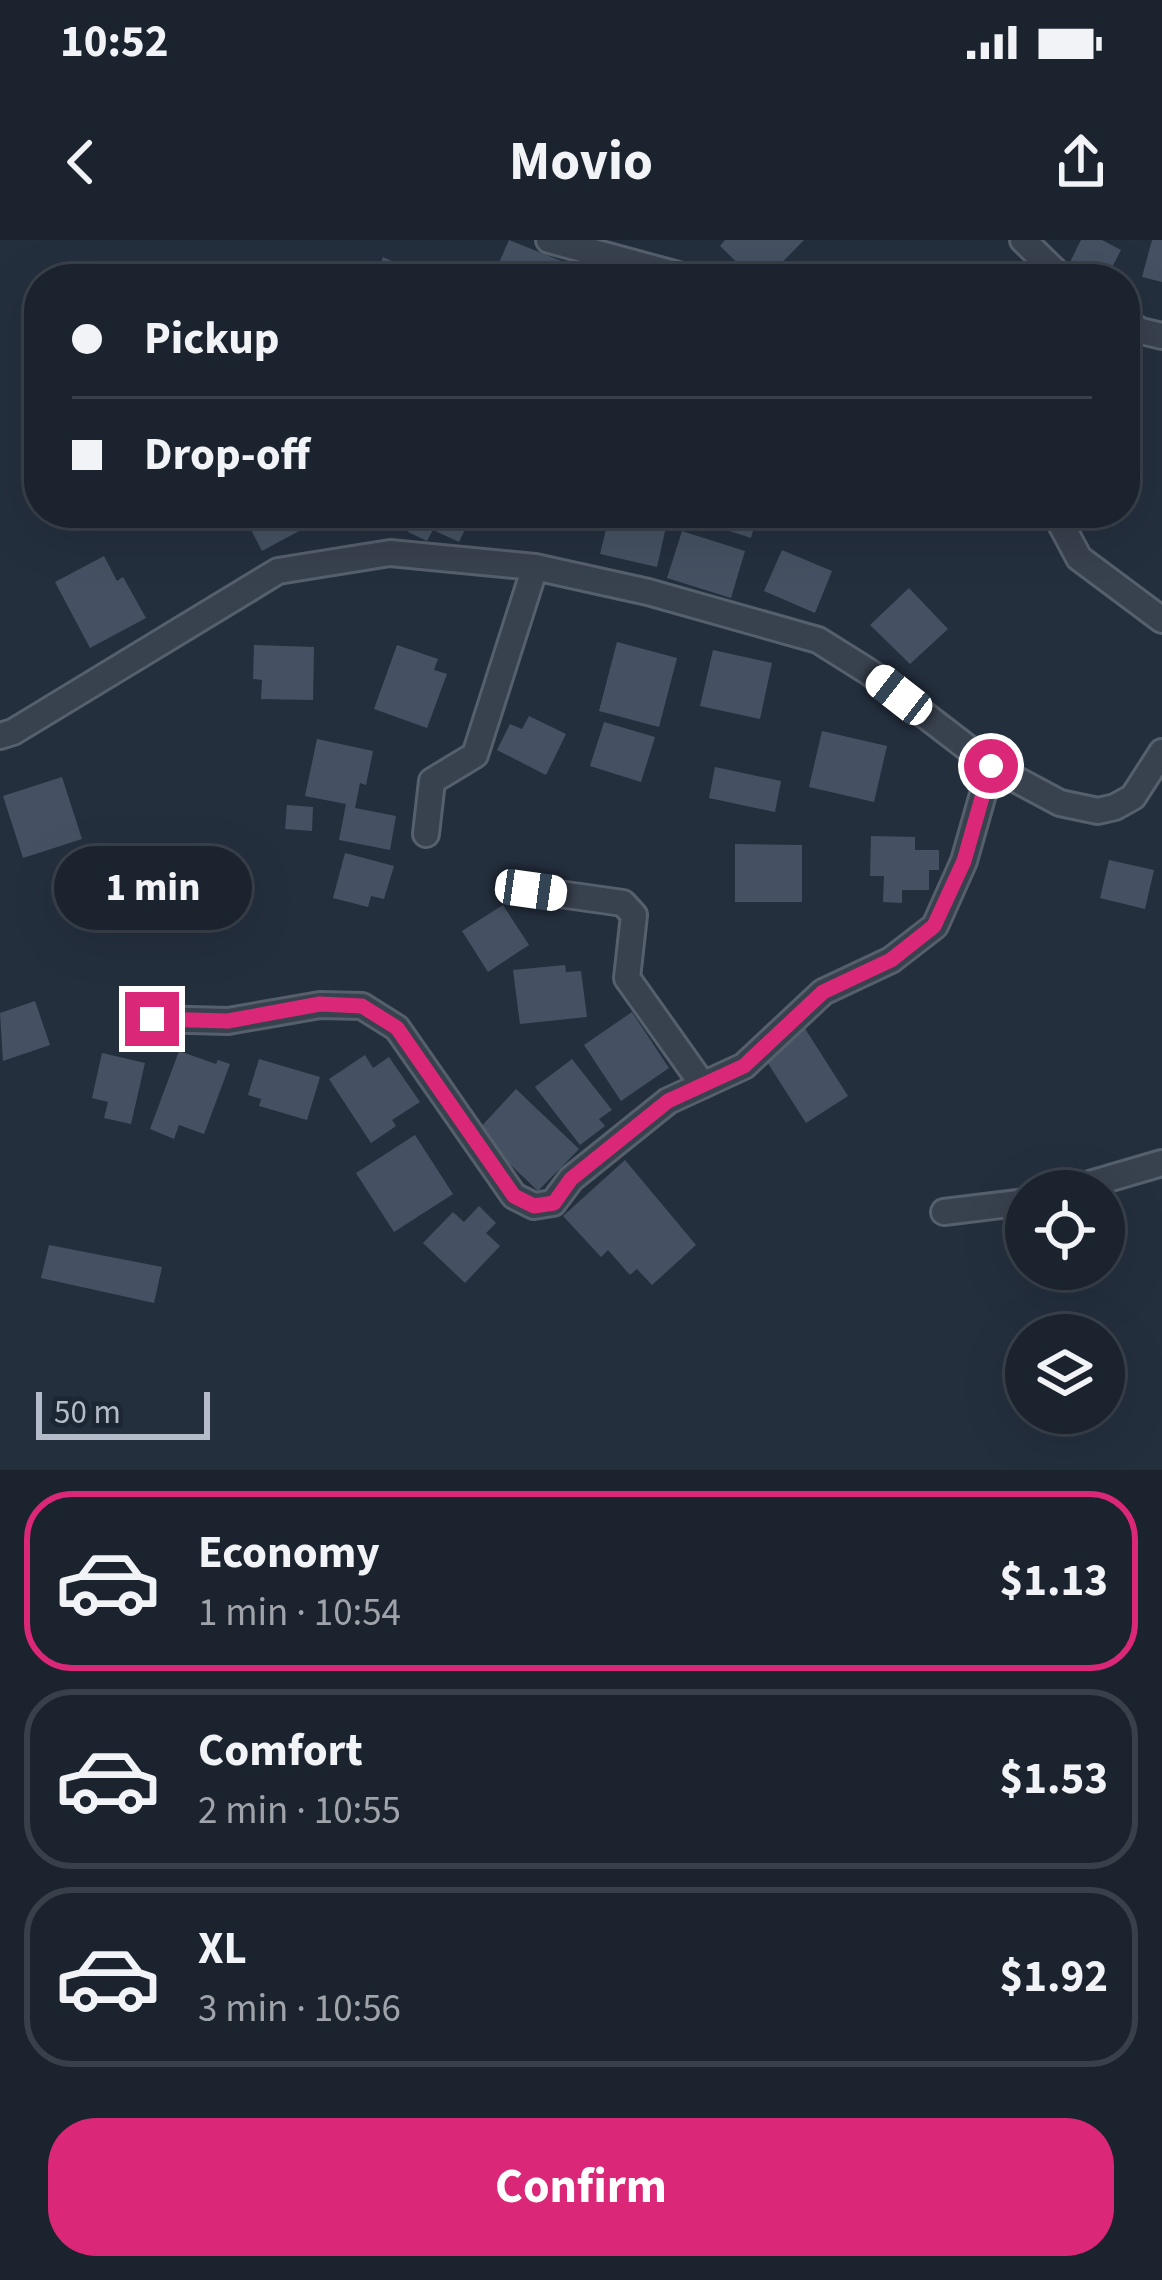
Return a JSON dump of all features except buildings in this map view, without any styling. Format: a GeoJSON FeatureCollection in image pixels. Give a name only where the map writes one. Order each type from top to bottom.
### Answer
{"type":"FeatureCollection","features":[{"type":"Feature","properties":{"kind":"street"},"geometry":{"type":"LineString","coordinates":[[549,240],[638,264]]}},
{"type":"Feature","properties":{"kind":"street"},"geometry":{"type":"LineString","coordinates":[[1023,240],[1048,264]]}},
{"type":"Feature","properties":{"kind":"street"},"geometry":{"type":"LineString","coordinates":[[1063,528],[1078,558],[1162,620]]}},
{"type":"Feature","properties":{"kind":"street"},"geometry":{"type":"LineString","coordinates":[[0,736],[278,571],[390,553],[535,567],[648,592],[818,640],[869,672],[991,766],[1060,803],[1098,811],[1133,797],[1162,752]]}},
{"type":"Feature","properties":{"kind":"street"},"geometry":{"type":"LineString","coordinates":[[425,834],[432,781],[475,755],[535,567]]}},
{"type":"Feature","properties":{"kind":"street"},"geometry":{"type":"LineString","coordinates":[[152,1019],[228,1021],[320,1004],[362,1006],[397,1028],[514,1196],[534,1206],[554,1203],[571,1179],[668,1101],[744,1066],[823,992],[891,960],[934,926],[964,861],[991,766]]}},
{"type":"Feature","properties":{"kind":"street"},"geometry":{"type":"LineString","coordinates":[[531,890],[623,903],[634,915],[627,978],[703,1085]]}},
{"type":"Feature","properties":{"kind":"street"},"geometry":{"type":"LineString","coordinates":[[1125,1174],[1162,1163]]}},
{"type":"Feature","properties":{"kind":"street"},"geometry":{"type":"LineString","coordinates":[[944,1212],[1005,1205]]}},
{"type":"Feature","properties":{"kind":"route"},"geometry":{"type":"LineString","coordinates":[[152,1019],[228,1021],[320,1004],[362,1006],[397,1028],[514,1196],[534,1206],[554,1203],[571,1179],[668,1101],[744,1066],[823,992],[891,960],[934,926],[964,861],[991,766]]}}]}
